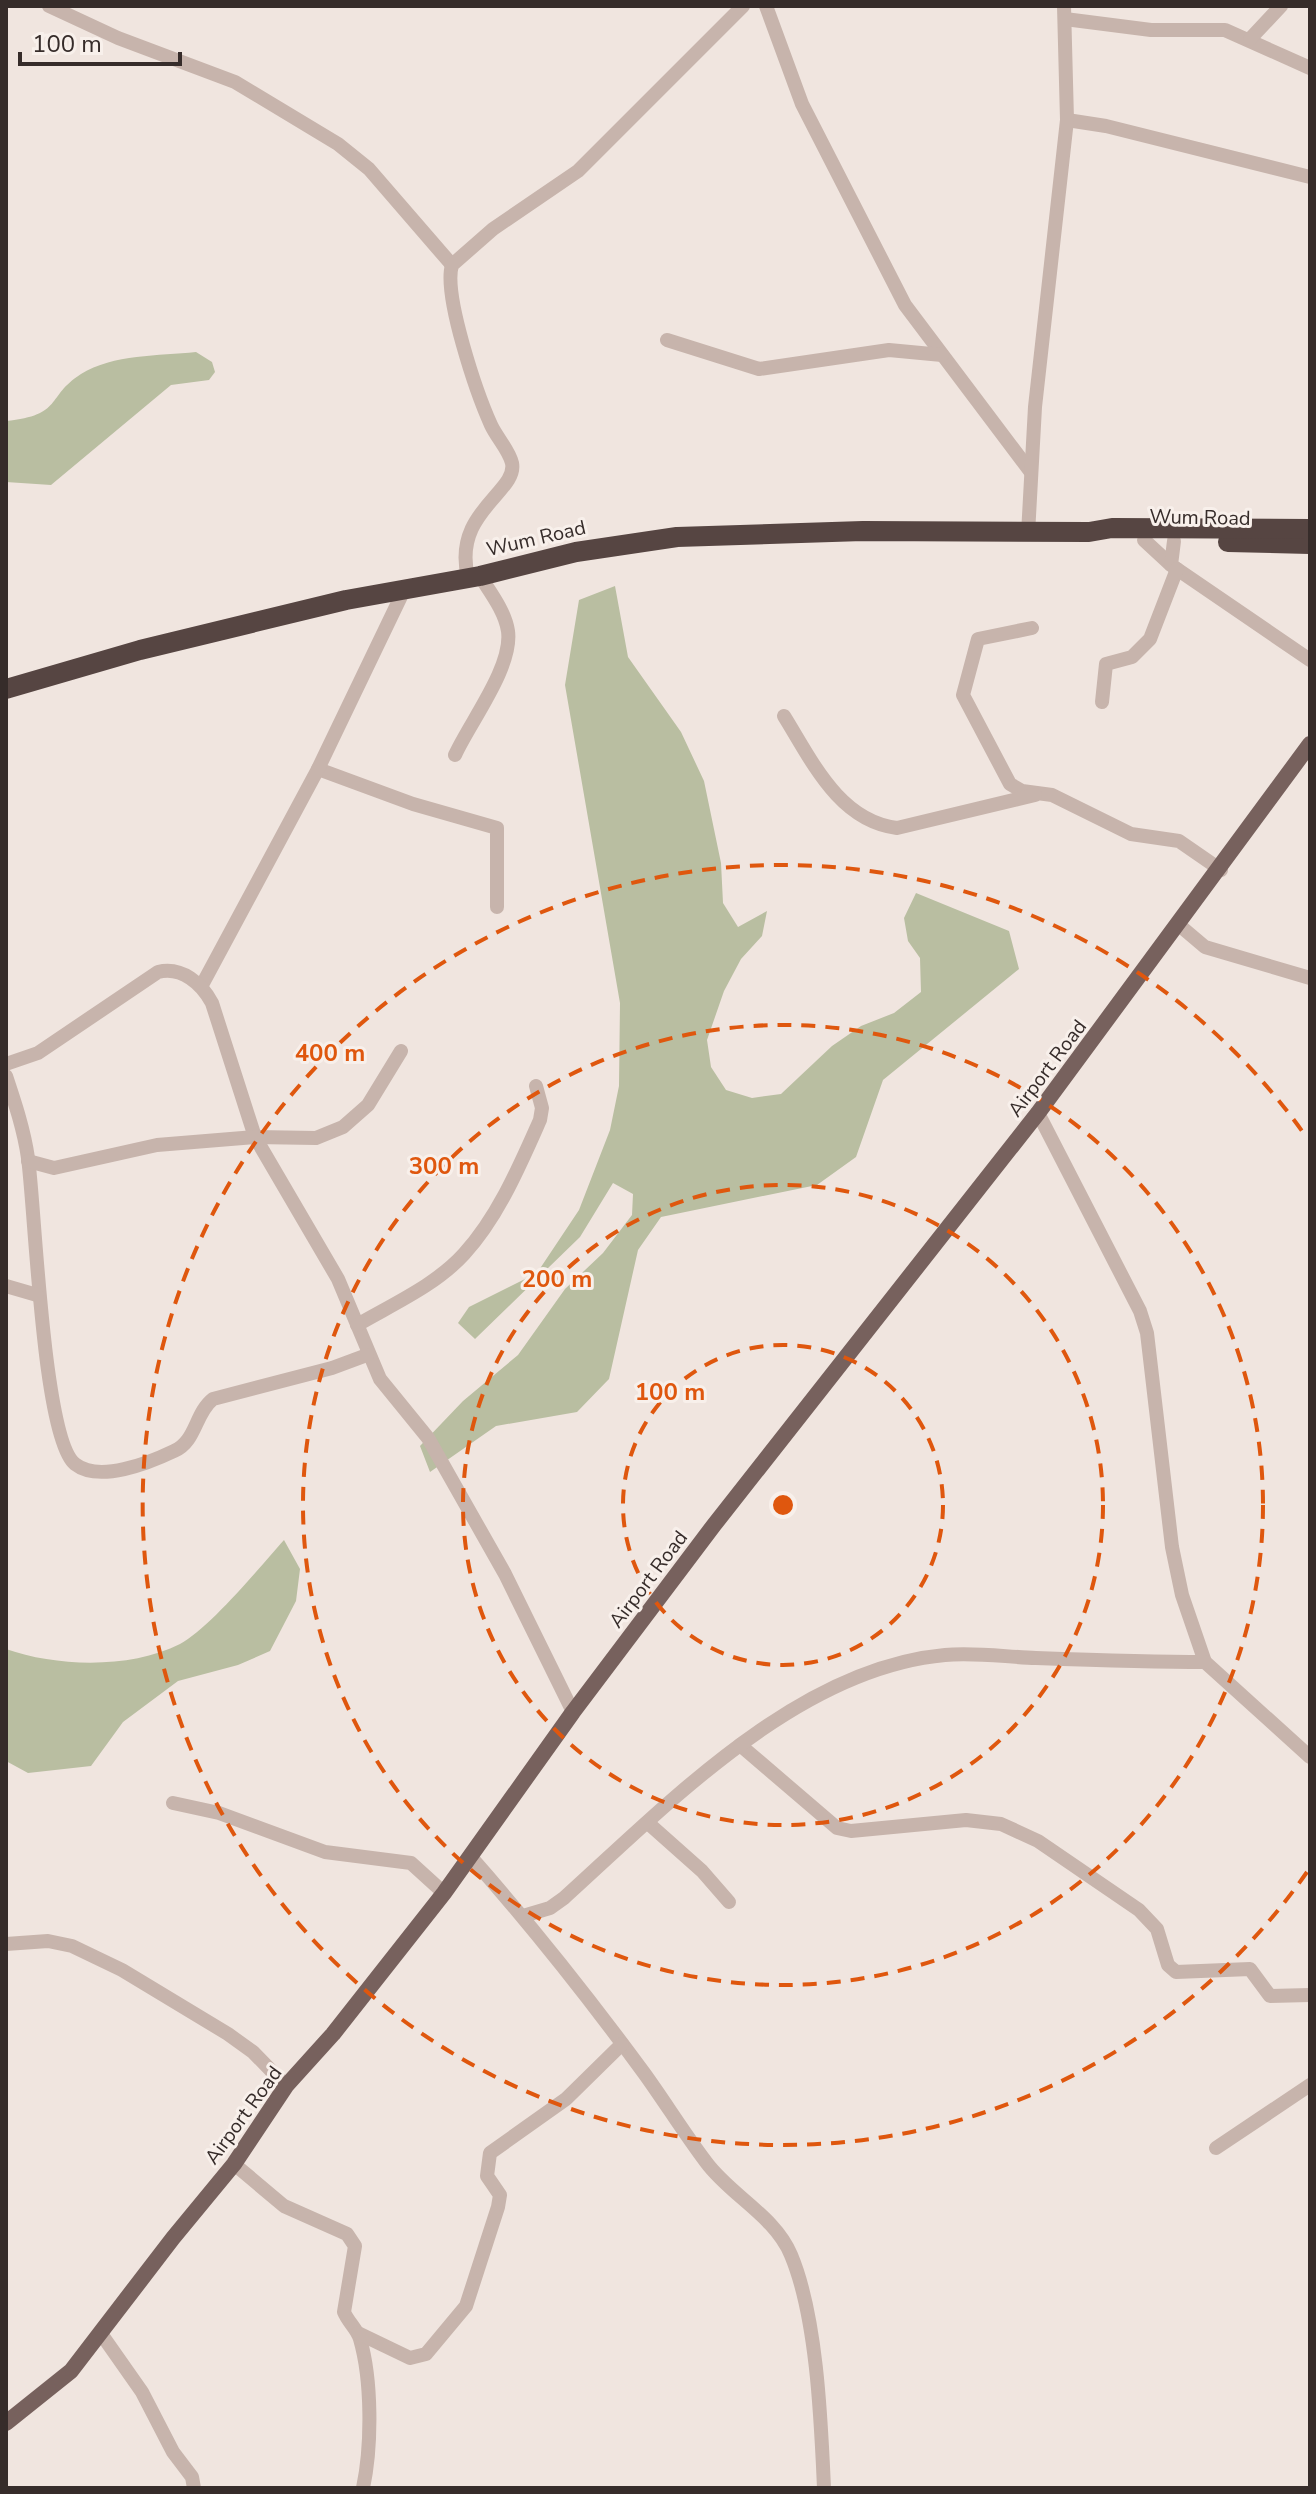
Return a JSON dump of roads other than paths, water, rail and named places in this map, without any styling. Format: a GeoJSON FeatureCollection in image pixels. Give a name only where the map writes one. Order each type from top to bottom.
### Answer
{"type":"FeatureCollection","features":[{"type":"Feature","properties":{"kind":"highway","name":"Wum Road"},"geometry":{"type":"LineString","coordinates":[[6,689],[140,650],[405,588],[474,576],[576,552],[677,537],[863,531],[1028,534],[1112,528],[1310,529]]}},
{"type":"Feature","properties":{"kind":"highway","name":"Wum Road"},"geometry":{"type":"LineString","coordinates":[[1089,532],[1112,539],[1310,544]]}},
{"type":"Feature","properties":{"kind":"main road","name":"Airport Road"},"geometry":{"type":"LineString","coordinates":[[6,2423],[71,2371],[102,2335],[173,2238],[234,2164],[286,2086],[333,2034],[444,1893],[573,1712],[714,1525],[1038,1113],[1221,870],[1310,744]]}},
{"type":"Feature","properties":{"kind":"street"},"geometry":{"type":"LineString","coordinates":[[49,6],[118,38],[235,82],[338,144],[369,169],[452,265]]}},
{"type":"Feature","properties":{"kind":"street"},"geometry":{"type":"LineString","coordinates":[[455,755],[484,702],[507,648],[504,618],[464,561],[468,531],[510,477],[511,463],[483,405],[453,307],[448,278],[452,265],[493,229],[583,166],[743,6]]}},
{"type":"Feature","properties":{"kind":"street"},"geometry":{"type":"LineString","coordinates":[[766,6],[802,104],[905,305],[1030,471]]}},
{"type":"Feature","properties":{"kind":"street"},"geometry":{"type":"LineString","coordinates":[[1250,39],[1281,6]]}},
{"type":"Feature","properties":{"kind":"street"},"geometry":{"type":"LineString","coordinates":[[1028,534],[1030,471],[1067,120],[1065,12],[1151,30],[1225,30],[1310,68]]}},
{"type":"Feature","properties":{"kind":"street"},"geometry":{"type":"LineString","coordinates":[[1067,120],[1106,126],[1310,177]]}},
{"type":"Feature","properties":{"kind":"street"},"geometry":{"type":"LineString","coordinates":[[667,340],[759,369],[889,350],[942,355]]}},
{"type":"Feature","properties":{"kind":"street"},"geometry":{"type":"LineString","coordinates":[[1144,540],[1174,567],[1310,660]]}},
{"type":"Feature","properties":{"kind":"street"},"geometry":{"type":"LineString","coordinates":[[1102,702],[1106,664],[1132,657],[1150,639],[1174,567],[1174,541]]}},
{"type":"Feature","properties":{"kind":"street"},"geometry":{"type":"LineString","coordinates":[[202,985],[318,769],[405,588]]}},
{"type":"Feature","properties":{"kind":"street"},"geometry":{"type":"LineString","coordinates":[[1032,628],[977,640],[963,700],[1010,784],[1022,791],[1043,793],[1131,834],[1179,841],[1221,870]]}},
{"type":"Feature","properties":{"kind":"street"},"geometry":{"type":"LineString","coordinates":[[784,716],[819,773],[853,812],[881,826],[897,828],[1043,793]]}},
{"type":"Feature","properties":{"kind":"street"},"geometry":{"type":"LineString","coordinates":[[318,769],[413,804],[497,828],[497,907]]}},
{"type":"Feature","properties":{"kind":"street"},"geometry":{"type":"LineString","coordinates":[[1179,925],[1205,947],[1310,978]]}},
{"type":"Feature","properties":{"kind":"street"},"geometry":{"type":"LineString","coordinates":[[6,1064],[38,1053],[158,972],[175,972],[202,985],[212,1003],[255,1137],[338,1279],[367,1355],[380,1379],[428,1438],[505,1574],[573,1712]]}},
{"type":"Feature","properties":{"kind":"street"},"geometry":{"type":"LineString","coordinates":[[28,1161],[54,1168],[157,1145],[255,1137],[301,1141],[343,1127],[368,1105],[401,1051]]}},
{"type":"Feature","properties":{"kind":"street"},"geometry":{"type":"LineString","coordinates":[[6,1076],[22,1125],[28,1161],[37,1295],[59,1429],[71,1460],[95,1472],[110,1471],[176,1451],[190,1437],[206,1405],[221,1396],[332,1368],[367,1355]]}},
{"type":"Feature","properties":{"kind":"street"},"geometry":{"type":"LineString","coordinates":[[357,1325],[421,1288],[465,1253],[488,1221],[540,1120],[542,1108],[536,1086]]}},
{"type":"Feature","properties":{"kind":"street"},"geometry":{"type":"LineString","coordinates":[[1038,1113],[1140,1311],[1147,1333],[1172,1547],[1182,1595],[1205,1662],[1310,1757]]}},
{"type":"Feature","properties":{"kind":"street"},"geometry":{"type":"LineString","coordinates":[[6,1286],[37,1295]]}},
{"type":"Feature","properties":{"kind":"street"},"geometry":{"type":"LineString","coordinates":[[523,1916],[550,1908],[564,1898],[740,1745],[801,1702],[902,1662],[946,1655],[1205,1662]]}},
{"type":"Feature","properties":{"kind":"street"},"geometry":{"type":"LineString","coordinates":[[740,1745],[837,1828],[851,1831],[966,1820],[1001,1824],[1038,1841],[1139,1910],[1157,1929],[1168,1965],[1176,1972],[1250,1969],[1270,1996],[1310,1995]]}},
{"type":"Feature","properties":{"kind":"street"},"geometry":{"type":"LineString","coordinates":[[173,1803],[219,1813],[325,1852],[411,1863],[444,1893]]}},
{"type":"Feature","properties":{"kind":"street"},"geometry":{"type":"LineString","coordinates":[[648,1823],[702,1871],[729,1902]]}},
{"type":"Feature","properties":{"kind":"street"},"geometry":{"type":"LineString","coordinates":[[470,1856],[523,1916],[622,2044],[708,2165],[773,2229],[792,2257],[821,2408],[824,2488]]}},
{"type":"Feature","properties":{"kind":"street"},"geometry":{"type":"LineString","coordinates":[[6,1944],[60,1944],[122,1970],[240,2043],[286,2086]]}},
{"type":"Feature","properties":{"kind":"street"},"geometry":{"type":"LineString","coordinates":[[358,2333],[410,2358],[426,2354],[466,2306],[498,2207],[500,2195],[487,2176],[490,2153],[566,2099],[622,2044]]}},
{"type":"Feature","properties":{"kind":"street"},"geometry":{"type":"LineString","coordinates":[[1216,2148],[1310,2085]]}},
{"type":"Feature","properties":{"kind":"street"},"geometry":{"type":"LineString","coordinates":[[234,2164],[284,2206],[351,2238],[356,2257],[344,2312],[358,2333],[369,2412],[370,2446],[363,2488]]}},
{"type":"Feature","properties":{"kind":"street"},"geometry":{"type":"LineString","coordinates":[[102,2335],[142,2392],[173,2452],[192,2477],[194,2488]]}}]}
